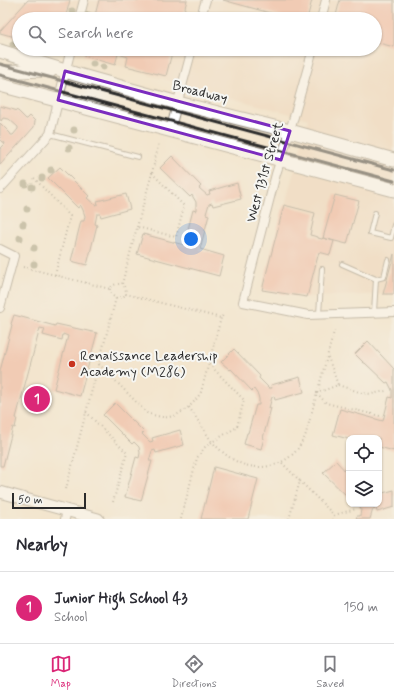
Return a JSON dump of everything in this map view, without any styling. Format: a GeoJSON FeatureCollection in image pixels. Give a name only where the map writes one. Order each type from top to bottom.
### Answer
{"type":"FeatureCollection","features":[{"type":"Feature","properties":{"kind":"main road","name":"Broadway"},"geometry":{"type":"LineString","coordinates":[[0,51],[12,55]]}},
{"type":"Feature","properties":{"kind":"main road","name":"Broadway"},"geometry":{"type":"LineString","coordinates":[[16,56],[178,103],[290,131],[394,160]]}},
{"type":"Feature","properties":{"kind":"main road"},"geometry":{"type":"LineString","coordinates":[[0,72],[42,70],[65,71]]}},
{"type":"Feature","properties":{"kind":"main road"},"geometry":{"type":"LineString","coordinates":[[0,85],[394,190]]}},
{"type":"Feature","properties":{"kind":"main road"},"geometry":{"type":"LineString","coordinates":[[0,492],[66,515],[98,519]]}},
{"type":"Feature","properties":{"kind":"street"},"geometry":{"type":"LineString","coordinates":[[81,12],[84,0]]}},
{"type":"Feature","properties":{"kind":"street"},"geometry":{"type":"LineString","coordinates":[[202,12],[206,0]]}},
{"type":"Feature","properties":{"kind":"street"},"geometry":{"type":"LineString","coordinates":[[323,12],[326,0]]}},
{"type":"Feature","properties":{"kind":"street"},"geometry":{"type":"LineString","coordinates":[[0,189],[50,134],[69,56]]}},
{"type":"Feature","properties":{"kind":"street"},"geometry":{"type":"LineString","coordinates":[[170,131],[190,56]]}},
{"type":"Feature","properties":{"kind":"street","name":"West 131st Street"},"geometry":{"type":"LineString","coordinates":[[311,56],[276,174],[243,302],[308,315],[319,314]]}},
{"type":"Feature","properties":{"kind":"street"},"geometry":{"type":"LineString","coordinates":[[0,250],[14,256],[0,308]]}},
{"type":"Feature","properties":{"kind":"street"},"geometry":{"type":"LineString","coordinates":[[319,314],[394,312]]}},
{"type":"Feature","properties":{"kind":"lane"},"geometry":{"type":"LineString","coordinates":[[50,134],[138,157]]}},
{"type":"Feature","properties":{"kind":"lane"},"geometry":{"type":"LineString","coordinates":[[375,213],[370,233],[391,238],[394,225]]}},
{"type":"Feature","properties":{"kind":"lane"},"geometry":{"type":"LineString","coordinates":[[342,264],[376,278],[384,276],[388,260]]}},
{"type":"Feature","properties":{"kind":"lane"},"geometry":{"type":"LineString","coordinates":[[319,314],[322,269]]}},
{"type":"Feature","properties":{"kind":"lane"},"geometry":{"type":"LineString","coordinates":[[374,312],[376,278]]}},
{"type":"Feature","properties":{"kind":"path"},"geometry":{"type":"LineString","coordinates":[[122,284],[159,142]]}},
{"type":"Feature","properties":{"kind":"path"},"geometry":{"type":"LineString","coordinates":[[137,227],[176,237],[184,206],[152,173]]}},
{"type":"Feature","properties":{"kind":"path"},"geometry":{"type":"LineString","coordinates":[[34,178],[70,216],[55,275]]}},
{"type":"Feature","properties":{"kind":"path"},"geometry":{"type":"LineString","coordinates":[[23,267],[110,289]]}},
{"type":"Feature","properties":{"kind":"path"},"geometry":{"type":"LineString","coordinates":[[110,289],[116,284],[122,284]]}},
{"type":"Feature","properties":{"kind":"path"},"geometry":{"type":"LineString","coordinates":[[122,284],[125,287],[126,294]]}},
{"type":"Feature","properties":{"kind":"path"},"geometry":{"type":"LineString","coordinates":[[110,289],[111,293],[116,298],[123,297],[126,294]]}},
{"type":"Feature","properties":{"kind":"path"},"geometry":{"type":"LineString","coordinates":[[126,294],[221,318]]}},
{"type":"Feature","properties":{"kind":"path"},"geometry":{"type":"LineString","coordinates":[[66,489],[116,298]]}},
{"type":"Feature","properties":{"kind":"path"},"geometry":{"type":"LineString","coordinates":[[99,364],[147,413],[168,417],[180,413],[189,407],[201,392],[221,318],[224,314]]}},
{"type":"Feature","properties":{"kind":"path"},"geometry":{"type":"LineString","coordinates":[[189,407],[212,442],[222,452],[235,461],[261,468],[282,463],[293,455],[305,437],[335,328]]}},
{"type":"Feature","properties":{"kind":"path"},"geometry":{"type":"LineString","coordinates":[[327,356],[338,385]]}},
{"type":"Feature","properties":{"kind":"path"},"geometry":{"type":"LineString","coordinates":[[181,519],[197,458],[205,447],[237,427],[244,400],[208,364]]}},
{"type":"Feature","properties":{"kind":"path"},"geometry":{"type":"LineString","coordinates":[[317,393],[338,385],[362,393],[371,394],[386,391]]}},
{"type":"Feature","properties":{"kind":"path"},"geometry":{"type":"LineString","coordinates":[[317,393],[326,403],[380,416]]}},
{"type":"Feature","properties":{"kind":"path"},"geometry":{"type":"LineString","coordinates":[[86,412],[126,453],[113,502]]}},
{"type":"Feature","properties":{"kind":"path"},"geometry":{"type":"LineString","coordinates":[[282,463],[334,515]]}},
{"type":"Feature","properties":{"kind":"path"},"geometry":{"type":"LineString","coordinates":[[289,519],[300,481]]}},
{"type":"Feature","properties":{"kind":"path"},"geometry":{"type":"LineString","coordinates":[[332,519],[334,515],[356,509]]}},
{"type":"Feature","properties":{"kind":"highlighted area"},"geometry":{"type":"Polygon","coordinates":[[[65,71],[290,131],[281,160],[58,100],[65,71]]]}},
{"type":"Feature","properties":{"kind":"shaded area"},"geometry":{"type":"Polygon","coordinates":[[[0,0],[394,0],[394,294],[307,297],[262,290],[308,119],[80,56],[382,56],[382,12],[12,12],[12,37],[0,34],[0,0]]]}},
{"type":"Feature","properties":{"kind":"building"},"geometry":{"type":"Polygon","coordinates":[[[28,0],[70,0],[67,12],[17,12],[28,0]]]}},
{"type":"Feature","properties":{"kind":"building"},"geometry":{"type":"Polygon","coordinates":[[[99,0],[187,0],[184,12],[96,12],[99,0]]]}},
{"type":"Feature","properties":{"kind":"building"},"geometry":{"type":"Polygon","coordinates":[[[223,0],[312,0],[309,12],[267,12],[223,0]]]}},
{"type":"Feature","properties":{"kind":"building"},"geometry":{"type":"Polygon","coordinates":[[[340,0],[394,0],[394,47],[382,44],[382,12],[337,12],[340,0]]]}},
{"type":"Feature","properties":{"kind":"building"},"geometry":{"type":"Polygon","coordinates":[[[12,18],[12,36],[0,33],[0,31],[12,18]]]}},
{"type":"Feature","properties":{"kind":"building"},"geometry":{"type":"Polygon","coordinates":[[[84,56],[117,56],[115,65],[84,56]]]}},
{"type":"Feature","properties":{"kind":"building"},"geometry":{"type":"Polygon","coordinates":[[[125,56],[171,56],[166,76],[126,66],[128,57],[125,56]]]}},
{"type":"Feature","properties":{"kind":"building"},"geometry":{"type":"Polygon","coordinates":[[[0,106],[18,111],[26,119],[30,116],[35,121],[34,127],[0,165],[0,149],[5,144],[0,140],[0,123],[11,135],[13,135],[18,127],[9,119],[3,118],[1,121],[0,106]]]}},
{"type":"Feature","properties":{"kind":"building"},"geometry":{"type":"Polygon","coordinates":[[[172,156],[201,186],[199,188],[207,195],[210,194],[209,191],[237,183],[241,199],[213,206],[212,203],[209,204],[206,214],[209,215],[200,249],[224,256],[219,276],[137,254],[143,234],[184,245],[193,210],[196,211],[196,202],[192,195],[190,197],[160,168],[172,156]]]}},
{"type":"Feature","properties":{"kind":"building"},"geometry":{"type":"Polygon","coordinates":[[[60,167],[89,196],[87,198],[95,205],[98,204],[97,201],[126,194],[130,209],[101,217],[100,214],[97,214],[95,224],[97,225],[87,265],[71,261],[81,221],[84,221],[85,216],[83,210],[80,205],[78,208],[48,178],[60,167]]]}},
{"type":"Feature","properties":{"kind":"building"},"geometry":{"type":"Polygon","coordinates":[[[335,195],[359,201],[347,244],[323,238],[335,195]]]}},
{"type":"Feature","properties":{"kind":"building"},"geometry":{"type":"Polygon","coordinates":[[[284,205],[315,213],[310,235],[334,241],[330,255],[319,252],[307,297],[262,290],[284,205]]]}},
{"type":"Feature","properties":{"kind":"building"},"geometry":{"type":"Polygon","coordinates":[[[394,254],[394,294],[383,294],[394,254]]]}},
{"type":"Feature","properties":{"kind":"building"},"geometry":{"type":"Polygon","coordinates":[[[14,315],[55,326],[56,324],[97,333],[80,396],[54,389],[68,336],[63,334],[62,340],[43,335],[45,329],[40,328],[16,418],[15,428],[13,427],[3,466],[0,466],[0,371],[14,315]]]}},
{"type":"Feature","properties":{"kind":"building"},"geometry":{"type":"Polygon","coordinates":[[[368,341],[394,369],[394,451],[382,448],[382,435],[346,435],[346,438],[333,435],[340,409],[383,421],[389,397],[392,398],[392,390],[388,382],[386,383],[355,354],[368,341]]]}},
{"type":"Feature","properties":{"kind":"building"},"geometry":{"type":"Polygon","coordinates":[[[234,349],[260,376],[259,378],[269,388],[272,388],[271,385],[300,377],[304,392],[275,400],[274,396],[272,397],[269,408],[271,408],[261,449],[244,444],[256,405],[259,405],[258,395],[254,389],[252,391],[231,369],[230,370],[221,362],[234,349]]]}},
{"type":"Feature","properties":{"kind":"building"},"geometry":{"type":"Polygon","coordinates":[[[115,403],[144,432],[142,434],[150,442],[153,441],[152,438],[180,430],[184,445],[156,453],[155,450],[152,451],[149,461],[152,461],[141,501],[125,497],[136,457],[139,458],[139,447],[134,442],[132,444],[103,415],[115,403]]]}},
{"type":"Feature","properties":{"kind":"building"},"geometry":{"type":"Polygon","coordinates":[[[336,461],[346,472],[346,495],[323,473],[336,461]]]}},
{"type":"Feature","properties":{"kind":"building"},"geometry":{"type":"Polygon","coordinates":[[[214,467],[258,479],[248,519],[201,519],[214,467]]]}},
{"type":"Feature","properties":{"kind":"building"},"geometry":{"type":"Polygon","coordinates":[[[394,490],[394,507],[377,512],[376,508],[373,509],[370,519],[356,519],[357,516],[360,516],[360,507],[382,507],[382,493],[394,490]]]}},
{"type":"Feature","properties":{"kind":"railway"},"geometry":{"type":"LineString","coordinates":[[0,64],[394,170]]}},
{"type":"Feature","properties":{"kind":"railway"},"geometry":{"type":"LineString","coordinates":[[0,75],[394,181]]}},
{"type":"Feature","properties":{"kind":"place","name":"Renaissance Leadership Academy (M286)"},"geometry":{"type":"Point","coordinates":[72,364]}},
{"type":"Feature","properties":{"kind":"place","name":"Junior High School 43"},"geometry":{"type":"Point","coordinates":[37,399]}}]}
